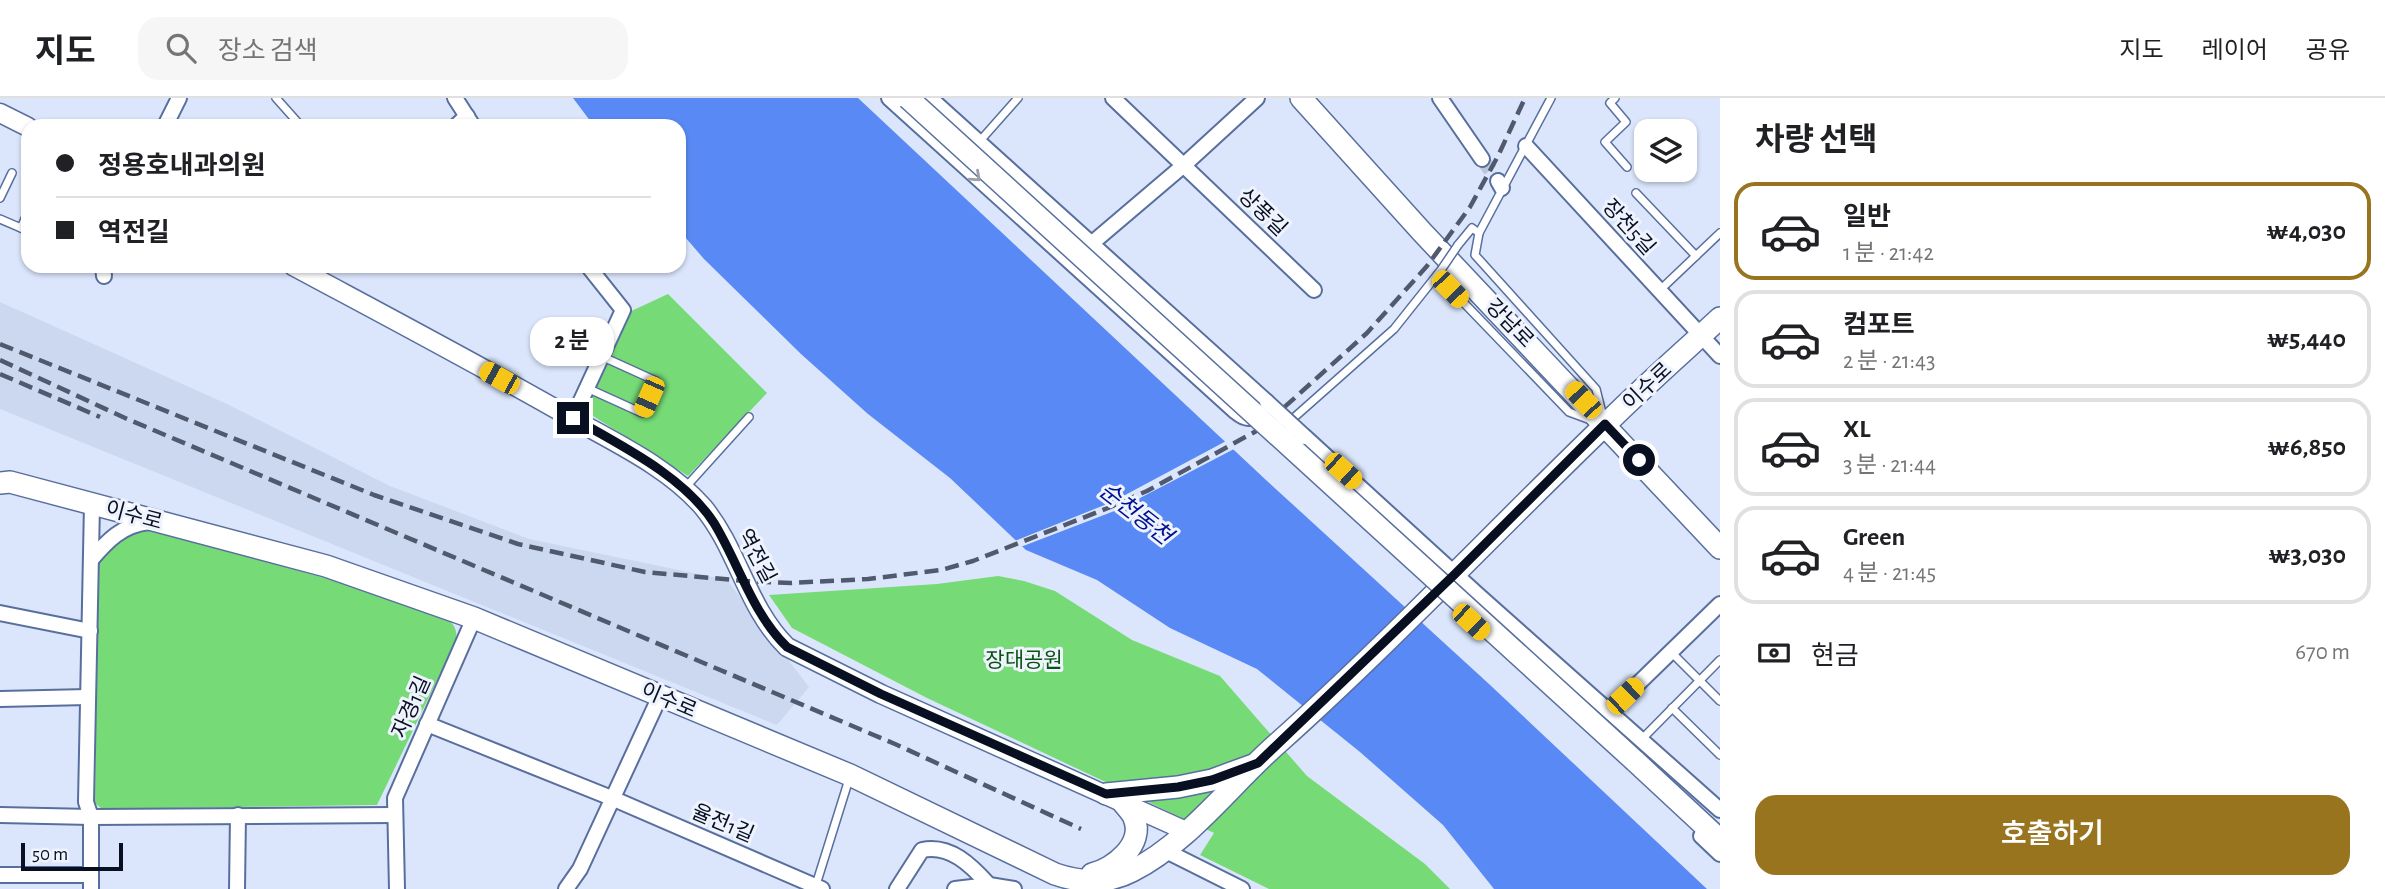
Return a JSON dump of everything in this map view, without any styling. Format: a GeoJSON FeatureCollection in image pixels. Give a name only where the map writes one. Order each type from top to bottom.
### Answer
{"type":"FeatureCollection","features":[{"type":"Feature","properties":{"kind":"main road"},"geometry":{"type":"LineString","coordinates":[[908,98],[1639,752],[1720,841]]}},
{"type":"Feature","properties":{"kind":"main road"},"geometry":{"type":"LineString","coordinates":[[917,98],[1469,600],[1556,675],[1720,829]]}},
{"type":"Feature","properties":{"kind":"main road","name":"강남로"},"geometry":{"type":"LineString","coordinates":[[1301,98],[1422,232],[1720,548]]}},
{"type":"Feature","properties":{"kind":"main road","name":"이수로"},"geometry":{"type":"LineString","coordinates":[[3,481],[326,566],[474,618],[850,775],[1055,874],[1086,882],[1109,879],[1134,870],[1164,850],[1218,804],[1283,738],[1432,597],[1605,424],[1720,318]]}},
{"type":"Feature","properties":{"kind":"main road"},"geometry":{"type":"LineString","coordinates":[[1113,797],[1201,783],[1258,763]]}},
{"type":"Feature","properties":{"kind":"main road"},"geometry":{"type":"LineString","coordinates":[[1055,874],[1082,875],[1107,870],[1135,842],[1137,829],[1134,817],[1113,797]]}},
{"type":"Feature","properties":{"kind":"street"},"geometry":{"type":"LineString","coordinates":[[168,119],[179,98]]}},
{"type":"Feature","properties":{"kind":"street"},"geometry":{"type":"LineString","coordinates":[[455,98],[463,119]]}},
{"type":"Feature","properties":{"kind":"street"},"geometry":{"type":"LineString","coordinates":[[890,98],[1244,419],[1266,409],[1267,402]]}},
{"type":"Feature","properties":{"kind":"street"},"geometry":{"type":"LineString","coordinates":[[930,98],[1610,711],[1639,752],[1720,810]]}},
{"type":"Feature","properties":{"kind":"street","name":"상풍길"},"geometry":{"type":"LineString","coordinates":[[1113,98],[1314,290]]}},
{"type":"Feature","properties":{"kind":"street"},"geometry":{"type":"LineString","coordinates":[[1070,262],[1184,165],[1256,98]]}},
{"type":"Feature","properties":{"kind":"street"},"geometry":{"type":"LineString","coordinates":[[1440,98],[1482,159]]}},
{"type":"Feature","properties":{"kind":"street"},"geometry":{"type":"LineString","coordinates":[[0,113],[21,124]]}},
{"type":"Feature","properties":{"kind":"street","name":"장천5길"},"geometry":{"type":"LineString","coordinates":[[1526,146],[1720,356]]}},
{"type":"Feature","properties":{"kind":"street","name":"역전길"},"geometry":{"type":"LineString","coordinates":[[310,273],[573,418],[642,458],[684,489],[714,523],[762,616],[787,647],[881,694],[1186,831]]}},
{"type":"Feature","properties":{"kind":"street"},"geometry":{"type":"LineString","coordinates":[[573,418],[623,310],[594,273]]}},
{"type":"Feature","properties":{"kind":"street"},"geometry":{"type":"LineString","coordinates":[[1306,436],[1298,437],[1284,451],[1432,597],[1720,854]]}},
{"type":"Feature","properties":{"kind":"street"},"geometry":{"type":"LineString","coordinates":[[0,875],[91,882],[92,817],[86,802],[92,505]]}},
{"type":"Feature","properties":{"kind":"street"},"geometry":{"type":"LineString","coordinates":[[91,561],[116,534],[127,527],[156,521]]}},
{"type":"Feature","properties":{"kind":"street"},"geometry":{"type":"LineString","coordinates":[[1610,711],[1720,604]]}},
{"type":"Feature","properties":{"kind":"street"},"geometry":{"type":"LineString","coordinates":[[0,613],[90,631]]}},
{"type":"Feature","properties":{"kind":"street","name":"자경1길"},"geometry":{"type":"LineString","coordinates":[[397,889],[398,847],[394,815],[399,785],[474,618]]}},
{"type":"Feature","properties":{"kind":"street"},"geometry":{"type":"LineString","coordinates":[[566,889],[580,869],[660,696]]}},
{"type":"Feature","properties":{"kind":"street"},"geometry":{"type":"LineString","coordinates":[[0,699],[88,698]]}},
{"type":"Feature","properties":{"kind":"street","name":"율전1길"},"geometry":{"type":"LineString","coordinates":[[427,724],[614,799],[818,888]]}},
{"type":"Feature","properties":{"kind":"street"},"geometry":{"type":"LineString","coordinates":[[0,815],[394,815]]}},
{"type":"Feature","properties":{"kind":"street"},"geometry":{"type":"LineString","coordinates":[[237,889],[239,815]]}},
{"type":"Feature","properties":{"kind":"street"},"geometry":{"type":"LineString","coordinates":[[897,889],[922,850],[934,847],[962,859],[989,885]]}},
{"type":"Feature","properties":{"kind":"street"},"geometry":{"type":"LineString","coordinates":[[1164,850],[1242,889]]}},
{"type":"Feature","properties":{"kind":"street"},"geometry":{"type":"LineString","coordinates":[[954,889],[989,885],[1014,889]]}},
{"type":"Feature","properties":{"kind":"lane"},"geometry":{"type":"LineString","coordinates":[[276,98],[295,119]]}},
{"type":"Feature","properties":{"kind":"lane"},"geometry":{"type":"LineString","coordinates":[[955,159],[980,141],[1018,98]]}},
{"type":"Feature","properties":{"kind":"lane"},"geometry":{"type":"LineString","coordinates":[[1551,98],[1526,146],[1500,185],[1479,233],[1475,255],[1596,388],[1605,424]]}},
{"type":"Feature","properties":{"kind":"lane"},"geometry":{"type":"LineString","coordinates":[[1615,98],[1610,103],[1626,122],[1605,142],[1627,166]]}},
{"type":"Feature","properties":{"kind":"lane"},"geometry":{"type":"LineString","coordinates":[[0,198],[12,173]]}},
{"type":"Feature","properties":{"kind":"lane"},"geometry":{"type":"LineString","coordinates":[[1636,193],[1696,256]]}},
{"type":"Feature","properties":{"kind":"lane"},"geometry":{"type":"LineString","coordinates":[[0,219],[21,229]]}},
{"type":"Feature","properties":{"kind":"lane"},"geometry":{"type":"LineString","coordinates":[[1289,422],[1394,329],[1472,228],[1479,233]]}},
{"type":"Feature","properties":{"kind":"lane"},"geometry":{"type":"LineString","coordinates":[[1659,292],[1720,233]]}},
{"type":"Feature","properties":{"kind":"lane"},"geometry":{"type":"LineString","coordinates":[[1439,273],[1569,412],[1605,424]]}},
{"type":"Feature","properties":{"kind":"lane"},"geometry":{"type":"LineString","coordinates":[[587,388],[642,413],[652,392],[656,381],[601,356]]}},
{"type":"Feature","properties":{"kind":"lane"},"geometry":{"type":"LineString","coordinates":[[684,489],[749,417]]}},
{"type":"Feature","properties":{"kind":"lane"},"geometry":{"type":"LineString","coordinates":[[1671,652],[1720,701]]}},
{"type":"Feature","properties":{"kind":"lane"},"geometry":{"type":"LineString","coordinates":[[1639,752],[1672,708],[1720,660]]}},
{"type":"Feature","properties":{"kind":"lane"},"geometry":{"type":"LineString","coordinates":[[1672,708],[1720,755]]}},
{"type":"Feature","properties":{"kind":"lane"},"geometry":{"type":"LineString","coordinates":[[818,888],[850,775]]}},
{"type":"Feature","properties":{"kind":"shaded area"},"geometry":{"type":"Polygon","coordinates":[[[0,302],[227,404],[390,486],[529,539],[727,580],[809,687],[777,725],[0,409],[0,302]]]}},
{"type":"Feature","properties":{"kind":"green space"},"geometry":{"type":"Polygon","coordinates":[[[668,294],[767,393],[688,476],[585,411],[627,313],[668,294]]]}},
{"type":"Feature","properties":{"kind":"green space"},"geometry":{"type":"Polygon","coordinates":[[[140,527],[361,588],[452,623],[456,632],[454,645],[377,805],[102,809],[95,803],[98,561],[106,548],[140,527]]]}},
{"type":"Feature","properties":{"kind":"green space","name":"장대공원"},"geometry":{"type":"Polygon","coordinates":[[[998,576],[1055,591],[1132,640],[1220,676],[1307,776],[1425,864],[1450,889],[1269,889],[1200,855],[1214,833],[927,698],[792,628],[769,595],[937,584],[998,576]]]}},
{"type":"Feature","properties":{"kind":"water","name":"순천동천"},"geometry":{"type":"Polygon","coordinates":[[[573,98],[858,98],[1707,889],[1494,889],[1443,825],[1360,752],[1257,669],[1170,628],[1097,580],[1026,550],[950,478],[868,414],[801,354],[686,238],[686,119],[589,119],[573,98]]]}},
{"type":"Feature","properties":{"kind":"pier"},"geometry":{"type":"Polygon","coordinates":[[[1228,440],[1236,448],[1117,510],[1018,548],[1012,542],[1112,502],[1228,440]]]}},
{"type":"Feature","properties":{"kind":"tunnel"},"geometry":{"type":"LineString","coordinates":[[1482,159],[1498,181]]}},
{"type":"Feature","properties":{"kind":"railway"},"geometry":{"type":"LineString","coordinates":[[0,344],[374,495],[518,544],[645,572],[745,581],[791,583],[868,579],[941,570],[973,561],[1147,491],[1260,429],[1367,333],[1427,266],[1470,207],[1525,98]]}},
{"type":"Feature","properties":{"kind":"railway"},"geometry":{"type":"LineString","coordinates":[[0,360],[125,418],[895,744],[1081,829]]}},
{"type":"Feature","properties":{"kind":"railway"},"geometry":{"type":"LineString","coordinates":[[0,374],[100,417]]}},
{"type":"Feature","properties":{"kind":"route"},"geometry":{"type":"LineString","coordinates":[[573,418],[642,458],[684,489],[703,508],[714,523],[762,616],[787,647],[881,694],[1106,794],[1178,787],[1212,780],[1258,763],[1455,574],[1605,424],[1639,460]]}}]}
